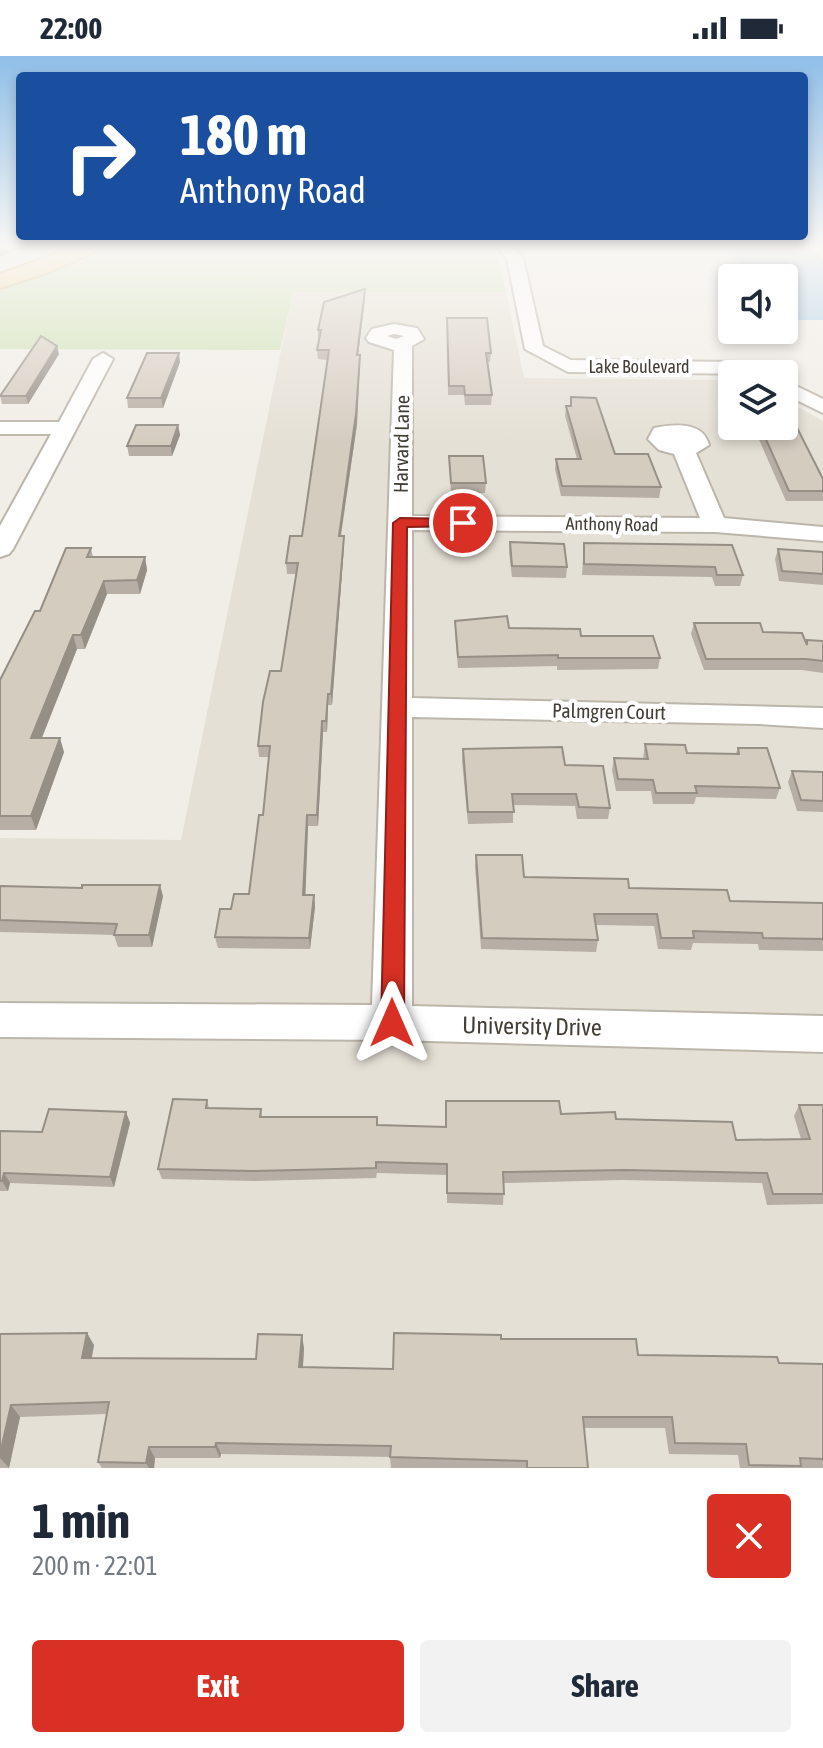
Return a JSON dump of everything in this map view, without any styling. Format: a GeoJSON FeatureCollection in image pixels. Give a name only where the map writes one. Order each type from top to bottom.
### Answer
{"type":"FeatureCollection","features":[{"type":"Feature","properties":{"kind":"street","name":"Lake Boulevard"},"geometry":{"type":"LineString","coordinates":[[526,313],[534,349],[568,366],[718,367]]}},
{"type":"Feature","properties":{"kind":"street","name":"Harvard Lane"},"geometry":{"type":"LineString","coordinates":[[392,1023],[403,344]]}},
{"type":"Feature","properties":{"kind":"street"},"geometry":{"type":"LineString","coordinates":[[0,549],[103,359]]}},
{"type":"Feature","properties":{"kind":"street"},"geometry":{"type":"LineString","coordinates":[[798,394],[823,407]]}},
{"type":"Feature","properties":{"kind":"street"},"geometry":{"type":"LineString","coordinates":[[0,428],[63,428]]}},
{"type":"Feature","properties":{"kind":"street"},"geometry":{"type":"LineString","coordinates":[[683,449],[715,525]]}},
{"type":"Feature","properties":{"kind":"street","name":"Anthony Road"},"geometry":{"type":"LineString","coordinates":[[400,523],[715,525],[823,534]]}},
{"type":"Feature","properties":{"kind":"street","name":"Palmgren Court"},"geometry":{"type":"LineString","coordinates":[[395,707],[823,718]]}},
{"type":"Feature","properties":{"kind":"street","name":"University Drive"},"geometry":{"type":"LineString","coordinates":[[0,1020],[392,1023],[823,1034]]}},
{"type":"Feature","properties":{"kind":"shaded area"},"geometry":{"type":"Polygon","coordinates":[[[289,313],[510,313],[524,378],[718,380],[718,440],[798,440],[798,407],[823,421],[823,1468],[0,1468],[0,838],[181,840],[289,313]]]}},
{"type":"Feature","properties":{"kind":"green space"},"geometry":{"type":"Polygon","coordinates":[[[0,313],[288,313],[280,350],[0,349],[0,313]]]}},
{"type":"Feature","properties":{"kind":"water"},"geometry":{"type":"Polygon","coordinates":[[[798,313],[823,313],[823,320],[798,320],[798,313]]]}},
{"type":"Feature","properties":{"kind":"building"},"geometry":{"type":"Polygon","coordinates":[[[322,313],[362,313],[357,355],[360,355],[356,414],[339,536],[344,536],[331,694],[328,694],[326,721],[322,721],[317,815],[307,815],[303,895],[314,895],[309,938],[215,937],[220,909],[231,909],[234,894],[249,894],[259,815],[263,815],[270,746],[258,746],[263,702],[270,671],[281,671],[298,563],[286,563],[290,536],[302,536],[329,350],[317,350],[321,330],[318,330],[322,313]]]}},
{"type":"Feature","properties":{"kind":"building"},"geometry":{"type":"Polygon","coordinates":[[[447,318],[487,318],[491,353],[486,353],[492,395],[465,395],[464,386],[449,386],[447,318]]]}},
{"type":"Feature","properties":{"kind":"building"},"geometry":{"type":"Polygon","coordinates":[[[41,336],[57,346],[26,396],[0,396],[41,336]]]}},
{"type":"Feature","properties":{"kind":"building"},"geometry":{"type":"Polygon","coordinates":[[[147,353],[179,353],[161,398],[127,398],[147,353]]]}},
{"type":"Feature","properties":{"kind":"building"},"geometry":{"type":"Polygon","coordinates":[[[571,397],[596,398],[615,454],[648,454],[661,487],[562,486],[556,459],[581,459],[566,406],[571,406],[571,397]]]}},
{"type":"Feature","properties":{"kind":"building"},"geometry":{"type":"Polygon","coordinates":[[[136,425],[178,425],[171,446],[127,446],[136,425]]]}},
{"type":"Feature","properties":{"kind":"building"},"geometry":{"type":"Polygon","coordinates":[[[798,430],[823,479],[823,491],[789,491],[766,440],[798,440],[798,430]]]}},
{"type":"Feature","properties":{"kind":"building"},"geometry":{"type":"Polygon","coordinates":[[[449,456],[483,456],[486,483],[451,483],[449,456]]]}},
{"type":"Feature","properties":{"kind":"building"},"geometry":{"type":"Polygon","coordinates":[[[510,542],[564,544],[567,567],[512,566],[510,542]]]}},
{"type":"Feature","properties":{"kind":"building"},"geometry":{"type":"Polygon","coordinates":[[[584,543],[732,545],[743,575],[717,575],[715,567],[584,564],[584,543]]]}},
{"type":"Feature","properties":{"kind":"building"},"geometry":{"type":"Polygon","coordinates":[[[66,548],[91,548],[87,557],[145,557],[137,580],[104,581],[81,635],[73,635],[31,738],[60,738],[31,816],[0,816],[0,680],[35,611],[40,611],[66,548]]]}},
{"type":"Feature","properties":{"kind":"building"},"geometry":{"type":"Polygon","coordinates":[[[778,549],[823,552],[823,574],[782,571],[778,549]]]}},
{"type":"Feature","properties":{"kind":"building"},"geometry":{"type":"Polygon","coordinates":[[[507,616],[509,628],[580,629],[581,636],[653,636],[660,658],[558,658],[558,655],[458,657],[455,621],[507,616]]]}},
{"type":"Feature","properties":{"kind":"building"},"geometry":{"type":"Polygon","coordinates":[[[694,623],[760,623],[763,632],[802,633],[807,645],[807,640],[823,641],[823,661],[706,659],[694,623]]]}},
{"type":"Feature","properties":{"kind":"building"},"geometry":{"type":"Polygon","coordinates":[[[645,744],[685,745],[687,753],[739,754],[738,748],[767,748],[780,788],[695,786],[697,793],[656,793],[653,780],[618,779],[614,758],[648,759],[645,744]]]}},
{"type":"Feature","properties":{"kind":"building"},"geometry":{"type":"Polygon","coordinates":[[[562,747],[565,765],[603,766],[610,808],[579,807],[576,794],[512,794],[514,812],[468,812],[463,749],[562,747]]]}},
{"type":"Feature","properties":{"kind":"building"},"geometry":{"type":"Polygon","coordinates":[[[792,771],[823,772],[823,801],[801,800],[792,771]]]}},
{"type":"Feature","properties":{"kind":"building"},"geometry":{"type":"Polygon","coordinates":[[[476,855],[522,855],[524,877],[628,879],[629,888],[727,890],[730,901],[823,903],[823,939],[763,938],[762,933],[693,931],[694,938],[661,938],[657,914],[594,914],[598,940],[482,938],[476,855]]]}},
{"type":"Feature","properties":{"kind":"building"},"geometry":{"type":"Polygon","coordinates":[[[82,885],[160,885],[149,935],[114,935],[117,924],[0,920],[0,886],[82,888],[82,885]]]}},
{"type":"Feature","properties":{"kind":"building"},"geometry":{"type":"Polygon","coordinates":[[[173,1099],[207,1100],[206,1108],[261,1109],[260,1117],[377,1117],[377,1125],[446,1127],[446,1101],[559,1101],[561,1114],[615,1112],[616,1119],[732,1122],[736,1140],[810,1139],[799,1105],[823,1105],[823,1194],[773,1194],[767,1173],[625,1170],[503,1172],[504,1194],[447,1193],[447,1164],[376,1162],[376,1168],[252,1171],[158,1169],[173,1099]]]}},
{"type":"Feature","properties":{"kind":"building"},"geometry":{"type":"Polygon","coordinates":[[[49,1109],[126,1112],[110,1177],[4,1173],[0,1181],[0,1131],[42,1132],[49,1109]]]}},
{"type":"Feature","properties":{"kind":"building"},"geometry":{"type":"Polygon","coordinates":[[[87,1333],[82,1358],[256,1359],[258,1334],[302,1335],[299,1367],[393,1369],[394,1333],[501,1335],[501,1339],[636,1339],[638,1355],[777,1357],[779,1363],[823,1364],[823,1459],[800,1458],[801,1466],[749,1465],[746,1444],[675,1443],[672,1417],[583,1417],[588,1468],[527,1468],[527,1461],[390,1457],[391,1446],[216,1443],[215,1447],[149,1447],[146,1463],[98,1462],[109,1402],[11,1405],[0,1454],[0,1334],[87,1333]]]}},
{"type":"Feature","properties":{"kind":"route"},"geometry":{"type":"LineString","coordinates":[[392,1023],[400,523],[463,523]]}}]}
